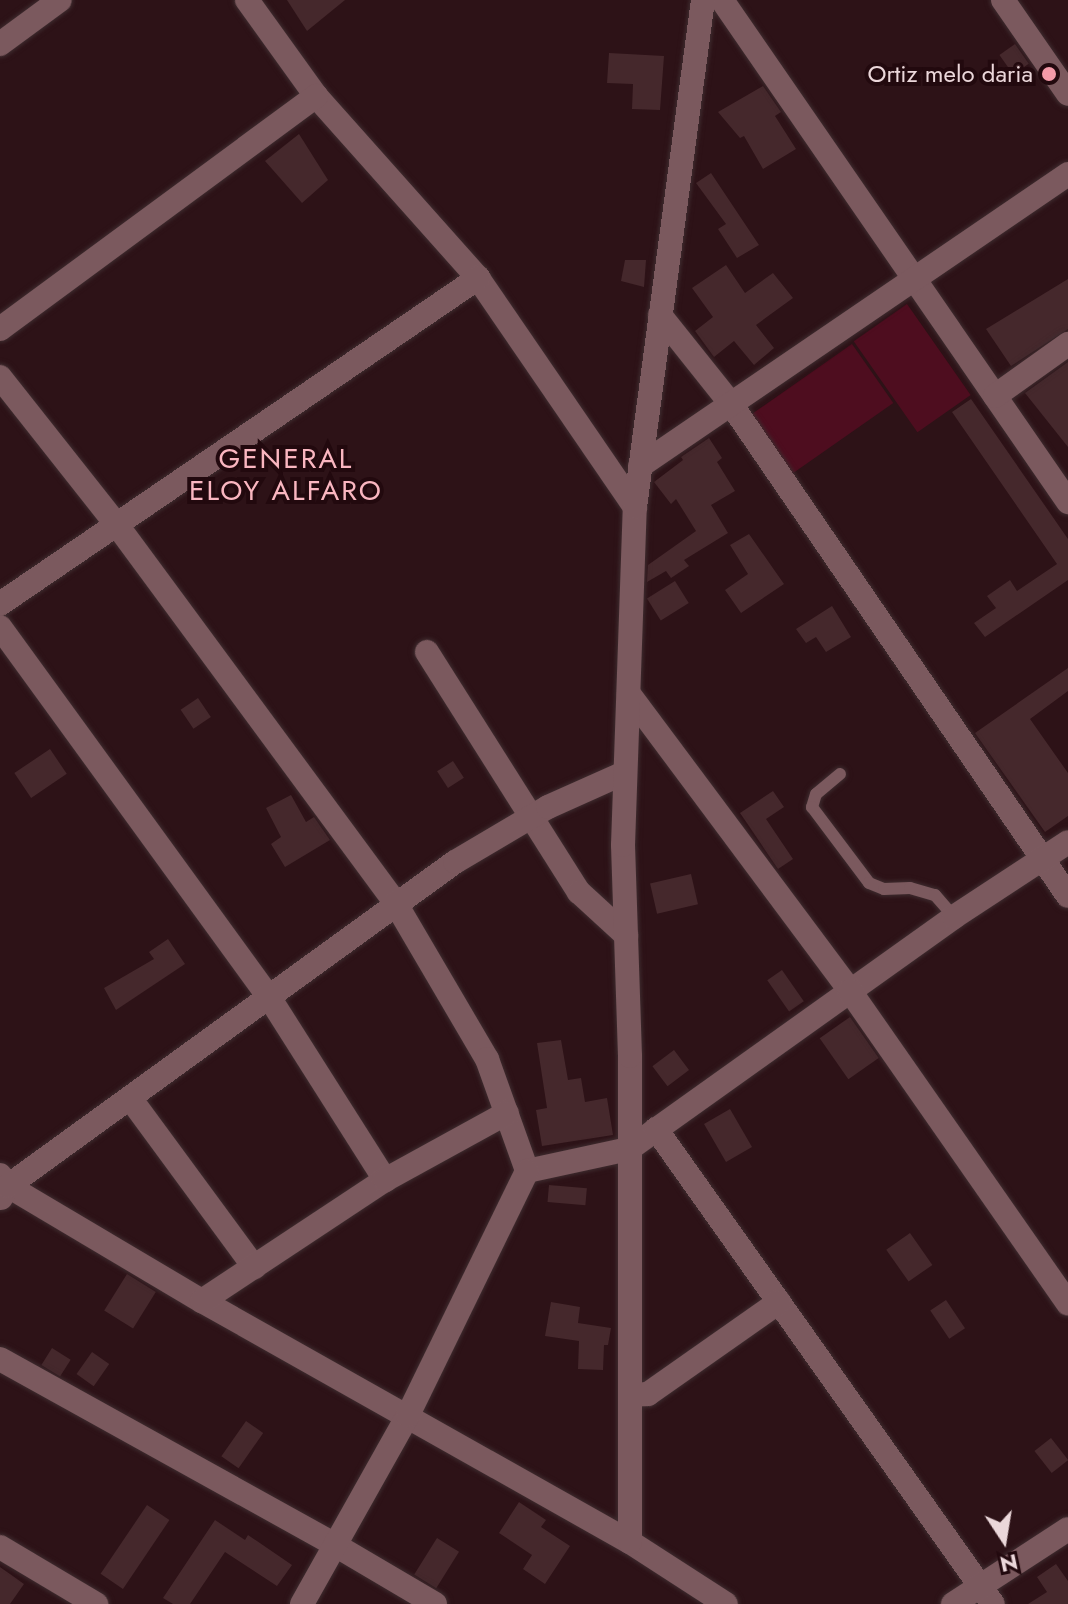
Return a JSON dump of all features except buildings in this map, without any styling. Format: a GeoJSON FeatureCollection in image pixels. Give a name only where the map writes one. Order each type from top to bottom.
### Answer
{"type":"FeatureCollection","features":[{"type":"Feature","properties":{"kind":"street"},"geometry":{"type":"LineString","coordinates":[[0,44],[60,0]]}},
{"type":"Feature","properties":{"kind":"street"},"geometry":{"type":"LineString","coordinates":[[247,0],[316,96],[478,278],[635,507]]}},
{"type":"Feature","properties":{"kind":"street"},"geometry":{"type":"LineString","coordinates":[[630,1542],[624,773],[635,507],[703,0]]}},
{"type":"Feature","properties":{"kind":"street"},"geometry":{"type":"LineString","coordinates":[[722,0],[911,279],[1065,492]]}},
{"type":"Feature","properties":{"kind":"street"},"geometry":{"type":"LineString","coordinates":[[1003,0],[1068,94]]}},
{"type":"Feature","properties":{"kind":"street"},"geometry":{"type":"LineString","coordinates":[[0,329],[316,96]]}},
{"type":"Feature","properties":{"kind":"street"},"geometry":{"type":"LineString","coordinates":[[640,466],[1068,174]]}},
{"type":"Feature","properties":{"kind":"street"},"geometry":{"type":"LineString","coordinates":[[0,604],[478,278]]}},
{"type":"Feature","properties":{"kind":"street"},"geometry":{"type":"LineString","coordinates":[[660,315],[731,404],[1068,896]]}},
{"type":"Feature","properties":{"kind":"street"},"geometry":{"type":"LineString","coordinates":[[995,396],[1068,344]]}},
{"type":"Feature","properties":{"kind":"street"},"geometry":{"type":"LineString","coordinates":[[0,377],[117,525],[396,904],[487,1059],[527,1171],[408,1415],[302,1604]]}},
{"type":"Feature","properties":{"kind":"street"},"geometry":{"type":"LineString","coordinates":[[0,627],[269,997],[385,1180]]}},
{"type":"Feature","properties":{"kind":"street"},"geometry":{"type":"LineString","coordinates":[[427,652],[579,892],[626,935]]}},
{"type":"Feature","properties":{"kind":"street"},"geometry":{"type":"LineString","coordinates":[[629,694],[850,991],[1068,1303]]}},
{"type":"Feature","properties":{"kind":"street"},"geometry":{"type":"LineString","coordinates":[[624,773],[532,817],[455,862],[3,1187],[630,1542],[726,1604]]}},
{"type":"Feature","properties":{"kind":"street"},"geometry":{"type":"LineString","coordinates":[[527,1171],[629,1149],[954,917],[1068,842]]}},
{"type":"Feature","properties":{"kind":"street"},"geometry":{"type":"LineString","coordinates":[[130,1098],[254,1267]]}},
{"type":"Feature","properties":{"kind":"street"},"geometry":{"type":"LineString","coordinates":[[202,1301],[385,1180],[507,1113]]}},
{"type":"Feature","properties":{"kind":"street"},"geometry":{"type":"LineString","coordinates":[[656,1129],[987,1596]]}},
{"type":"Feature","properties":{"kind":"street"},"geometry":{"type":"LineString","coordinates":[[630,1395],[648,1394],[779,1302]]}},
{"type":"Feature","properties":{"kind":"street"},"geometry":{"type":"LineString","coordinates":[[0,1359],[435,1604]]}},
{"type":"Feature","properties":{"kind":"street"},"geometry":{"type":"LineString","coordinates":[[953,1604],[987,1596],[1068,1529]]}},
{"type":"Feature","properties":{"kind":"street"},"geometry":{"type":"LineString","coordinates":[[0,1547],[96,1604]]}},
{"type":"Feature","properties":{"kind":"lane"},"geometry":{"type":"LineString","coordinates":[[840,774],[816,794],[812,807],[869,883],[884,889],[910,888],[935,895],[954,917]]}},
{"type":"Feature","properties":{"kind":"shaded area"},"geometry":{"type":"Polygon","coordinates":[[[907,304],[971,395],[917,432],[854,341],[907,304]]]}},
{"type":"Feature","properties":{"kind":"shaded area"},"geometry":{"type":"Polygon","coordinates":[[[852,344],[893,403],[789,476],[748,417],[852,344]]]}},
{"type":"Feature","properties":{"kind":"place","name":"Ortiz melo daria"},"geometry":{"type":"Point","coordinates":[1049,74]}},
{"type":"Feature","properties":{"kind":"district","name":"GENERAL ELOY ALFARO"},"geometry":{"type":"Point","coordinates":[286,475]}}]}
